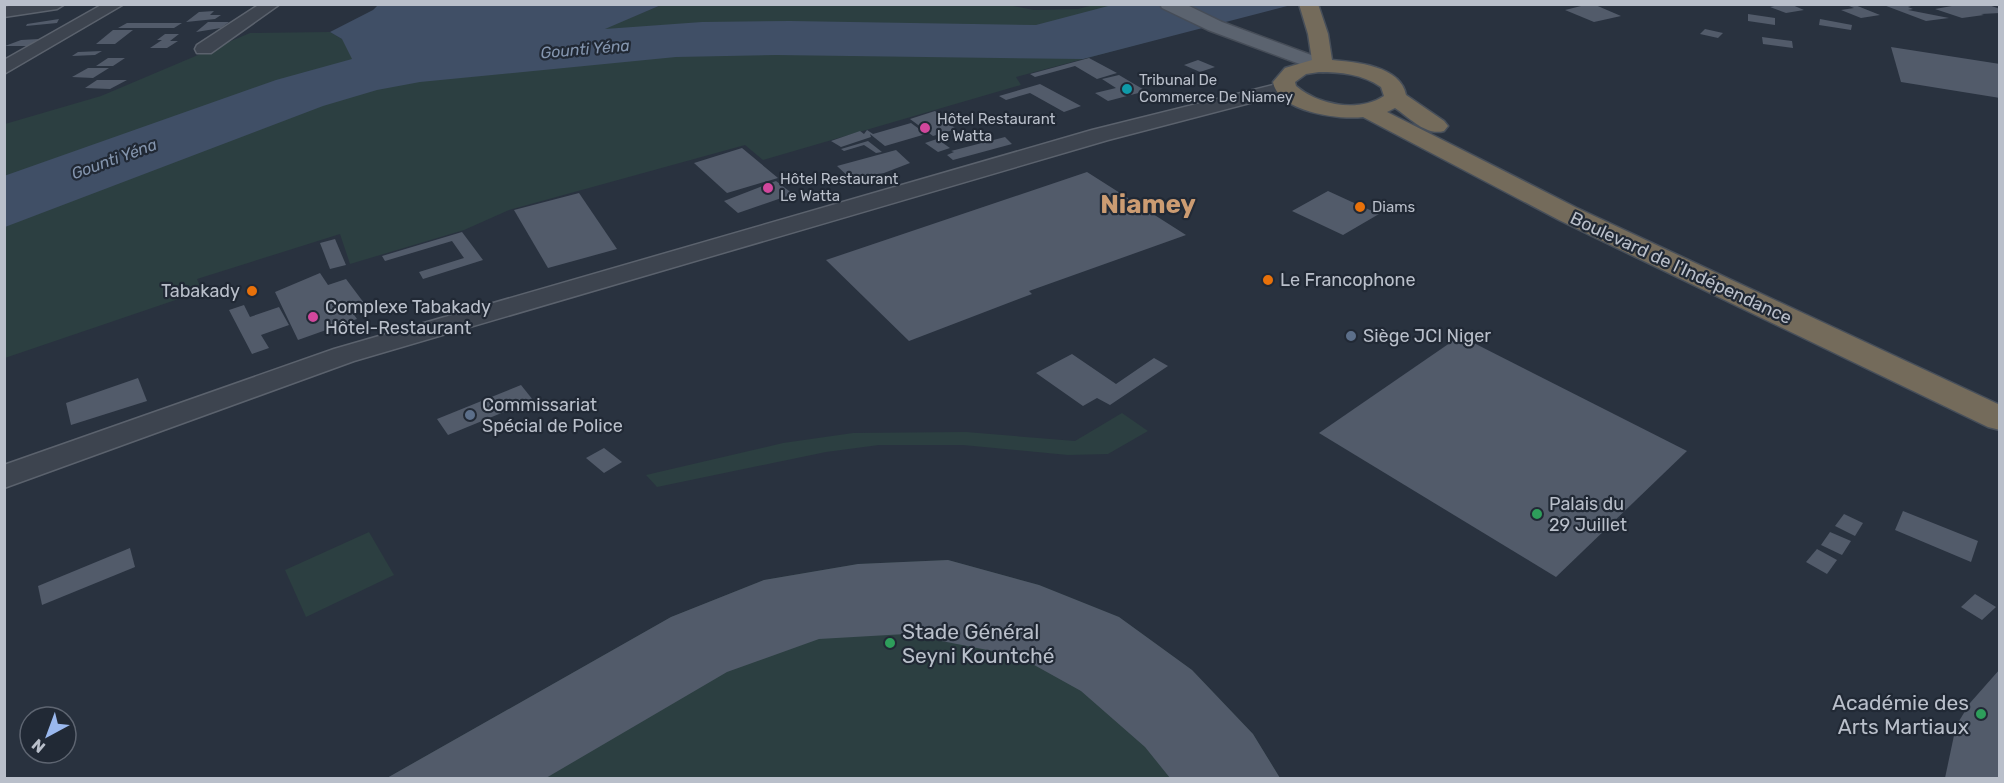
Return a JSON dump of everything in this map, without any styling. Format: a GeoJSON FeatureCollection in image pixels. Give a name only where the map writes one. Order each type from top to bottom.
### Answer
{"type":"FeatureCollection","features":[{"type":"Feature","properties":{"kind":"highway"},"geometry":{"type":"LineString","coordinates":[[1313,18],[1323,66]]}},
{"type":"Feature","properties":{"kind":"highway"},"geometry":{"type":"LineString","coordinates":[[1313,18],[1351,68]]}},
{"type":"Feature","properties":{"kind":"highway"},"geometry":{"type":"LineString","coordinates":[[1351,68],[1323,66],[1275,74],[1293,96],[1309,104],[1337,110],[1380,108],[1395,98]]}},
{"type":"Feature","properties":{"kind":"highway","name":"Boulevard de l'Indépendance"},"geometry":{"type":"LineString","coordinates":[[1351,68],[1386,80],[1395,92],[1395,98],[1429,122],[1674,244],[2000,397]]}},
{"type":"Feature","properties":{"kind":"highway","name":"Boulevard de l'Indépendance"},"geometry":{"type":"LineString","coordinates":[[1366,110],[1568,214],[2000,419]]}},
{"type":"Feature","properties":{"kind":"main road"},"geometry":{"type":"LineString","coordinates":[[1169,4],[1215,26],[1323,66]]}},
{"type":"Feature","properties":{"kind":"main road"},"geometry":{"type":"LineString","coordinates":[[1149,8],[1275,74]]}},
{"type":"Feature","properties":{"kind":"street"},"geometry":{"type":"LineString","coordinates":[[4,12],[57,4]]}},
{"type":"Feature","properties":{"kind":"street"},"geometry":{"type":"LineString","coordinates":[[4,68],[116,4]]}},
{"type":"Feature","properties":{"kind":"street"},"geometry":{"type":"LineString","coordinates":[[204,49],[272,4]]}},
{"type":"Feature","properties":{"kind":"street"},"geometry":{"type":"LineString","coordinates":[[1197,112],[1275,74]]}},
{"type":"Feature","properties":{"kind":"street"},"geometry":{"type":"LineString","coordinates":[[4,477],[183,411],[355,352],[1088,138],[1197,112],[1309,104]]}},
{"type":"Feature","properties":{"kind":"shaded area"},"geometry":{"type":"Polygon","coordinates":[[[1003,4],[1034,10],[1078,9],[1106,4],[1177,34],[1016,77],[1021,85],[763,160],[745,145],[509,210],[464,230],[350,264],[340,234],[197,279],[202,291],[5,358],[5,124],[101,96],[250,33],[330,32],[342,39],[602,29],[661,5],[1003,4]]]}},
{"type":"Feature","properties":{"kind":"shaded area"},"geometry":{"type":"Polygon","coordinates":[[[1122,413],[1148,431],[1108,454],[1068,455],[963,445],[879,445],[826,452],[657,487],[646,475],[783,443],[853,433],[966,432],[1075,441],[1122,413]]]}},
{"type":"Feature","properties":{"kind":"shaded area"},"geometry":{"type":"Polygon","coordinates":[[[369,532],[394,575],[306,617],[285,570],[369,532]]]}},
{"type":"Feature","properties":{"kind":"shaded area","name":"Stade Général Seyni Kountché"},"geometry":{"type":"Polygon","coordinates":[[[948,560],[1039,585],[1119,617],[1192,670],[1253,734],[1280,778],[387,778],[671,617],[764,580],[858,564],[948,560]]]}},
{"type":"Feature","properties":{"kind":"water","name":"Gounti Yéna"},"geometry":{"type":"Polygon","coordinates":[[[378,5],[661,5],[605,29],[702,22],[790,21],[1036,25],[1112,5],[1291,5],[1083,59],[776,55],[676,57],[420,82],[377,90],[323,106],[5,227],[4,176],[276,80],[352,59],[342,39],[330,32],[373,10],[378,5]]]}},
{"type":"Feature","properties":{"kind":"building"},"geometry":{"type":"Polygon","coordinates":[[[1589,4],[1621,16],[1594,22],[1565,10],[1589,4]]]}},
{"type":"Feature","properties":{"kind":"building"},"geometry":{"type":"Polygon","coordinates":[[[1790,4],[1804,10],[1786,13],[1770,7],[1790,4]]]}},
{"type":"Feature","properties":{"kind":"building"},"geometry":{"type":"Polygon","coordinates":[[[1881,4],[1918,4],[1908,7],[1913,9],[1908,10],[1949,18],[1926,21],[1881,4]]]}},
{"type":"Feature","properties":{"kind":"building"},"geometry":{"type":"Polygon","coordinates":[[[1963,4],[1986,4],[2000,9],[2000,13],[1962,18],[1935,9],[1963,4]]]}},
{"type":"Feature","properties":{"kind":"building"},"geometry":{"type":"Polygon","coordinates":[[[1855,5],[1880,15],[1861,18],[1841,10],[1854,8],[1849,6],[1855,5]]]}},
{"type":"Feature","properties":{"kind":"building"},"geometry":{"type":"Polygon","coordinates":[[[214,11],[210,15],[221,15],[215,19],[186,22],[199,12],[214,11]]]}},
{"type":"Feature","properties":{"kind":"building"},"geometry":{"type":"Polygon","coordinates":[[[1748,14],[1775,18],[1775,25],[1748,21],[1748,14]]]}},
{"type":"Feature","properties":{"kind":"building"},"geometry":{"type":"Polygon","coordinates":[[[59,19],[57,23],[26,26],[27,24],[59,19]]]}},
{"type":"Feature","properties":{"kind":"building"},"geometry":{"type":"Polygon","coordinates":[[[1820,19],[1852,25],[1851,30],[1819,25],[1820,19]]]}},
{"type":"Feature","properties":{"kind":"building"},"geometry":{"type":"Polygon","coordinates":[[[208,22],[229,22],[221,28],[196,32],[208,22]]]}},
{"type":"Feature","properties":{"kind":"building"},"geometry":{"type":"Polygon","coordinates":[[[127,23],[182,23],[174,28],[118,28],[127,23]]]}},
{"type":"Feature","properties":{"kind":"building"},"geometry":{"type":"Polygon","coordinates":[[[1705,29],[1723,33],[1718,38],[1700,34],[1705,29]]]}},
{"type":"Feature","properties":{"kind":"building"},"geometry":{"type":"Polygon","coordinates":[[[113,30],[133,30],[115,44],[96,44],[113,30]]]}},
{"type":"Feature","properties":{"kind":"building"},"geometry":{"type":"Polygon","coordinates":[[[165,34],[179,34],[170,41],[178,41],[167,48],[150,48],[162,40],[157,40],[165,34]]]}},
{"type":"Feature","properties":{"kind":"building"},"geometry":{"type":"Polygon","coordinates":[[[1762,37],[1792,41],[1793,48],[1763,44],[1762,37]]]}},
{"type":"Feature","properties":{"kind":"building"},"geometry":{"type":"Polygon","coordinates":[[[39,39],[28,46],[5,46],[21,40],[39,39]]]}},
{"type":"Feature","properties":{"kind":"building"},"geometry":{"type":"Polygon","coordinates":[[[1891,47],[2000,64],[2000,98],[1901,82],[1891,47]]]}},
{"type":"Feature","properties":{"kind":"building"},"geometry":{"type":"Polygon","coordinates":[[[102,51],[95,55],[72,56],[78,52],[102,51]]]}},
{"type":"Feature","properties":{"kind":"building"},"geometry":{"type":"Polygon","coordinates":[[[108,58],[125,58],[113,66],[96,66],[108,58]]]}},
{"type":"Feature","properties":{"kind":"building"},"geometry":{"type":"Polygon","coordinates":[[[1089,58],[1117,73],[1097,79],[1075,66],[1035,77],[1030,74],[1089,58]]]}},
{"type":"Feature","properties":{"kind":"building"},"geometry":{"type":"Polygon","coordinates":[[[1198,60],[1215,67],[1200,72],[1184,65],[1198,60]]]}},
{"type":"Feature","properties":{"kind":"building"},"geometry":{"type":"Polygon","coordinates":[[[88,68],[109,68],[93,78],[72,77],[88,68]]]}},
{"type":"Feature","properties":{"kind":"building","name":"Tribunal De Commerce De Niamey"},"geometry":{"type":"Polygon","coordinates":[[[1119,75],[1146,91],[1108,101],[1095,93],[1116,88],[1102,79],[1119,75]]]}},
{"type":"Feature","properties":{"kind":"building"},"geometry":{"type":"Polygon","coordinates":[[[97,80],[127,80],[110,89],[85,88],[97,80]]]}},
{"type":"Feature","properties":{"kind":"building"},"geometry":{"type":"Polygon","coordinates":[[[1040,84],[1081,106],[1064,112],[1030,93],[1006,100],[999,96],[1040,84]]]}},
{"type":"Feature","properties":{"kind":"building"},"geometry":{"type":"Polygon","coordinates":[[[935,111],[956,129],[933,136],[910,119],[935,111]]]}},
{"type":"Feature","properties":{"kind":"building"},"geometry":{"type":"Polygon","coordinates":[[[911,123],[926,134],[885,146],[870,134],[871,137],[841,147],[831,141],[860,131],[864,134],[867,130],[873,134],[911,123]]]}},
{"type":"Feature","properties":{"kind":"building"},"geometry":{"type":"Polygon","coordinates":[[[1005,137],[1012,144],[953,160],[947,155],[954,152],[951,151],[1005,137]]]}},
{"type":"Feature","properties":{"kind":"building"},"geometry":{"type":"Polygon","coordinates":[[[937,139],[950,148],[938,152],[925,143],[937,139]]]}},
{"type":"Feature","properties":{"kind":"building"},"geometry":{"type":"Polygon","coordinates":[[[868,141],[882,152],[876,153],[864,145],[844,151],[841,149],[868,141]]]}},
{"type":"Feature","properties":{"kind":"building"},"geometry":{"type":"Polygon","coordinates":[[[742,148],[778,178],[727,193],[694,163],[742,148]]]}},
{"type":"Feature","properties":{"kind":"building"},"geometry":{"type":"Polygon","coordinates":[[[896,150],[910,163],[884,173],[851,179],[837,166],[896,150]]]}},
{"type":"Feature","properties":{"kind":"building"},"geometry":{"type":"Polygon","coordinates":[[[1087,172],[1186,235],[1029,291],[1032,294],[909,341],[826,260],[1087,172]]]}},
{"type":"Feature","properties":{"kind":"building"},"geometry":{"type":"Polygon","coordinates":[[[776,181],[793,194],[738,213],[724,201],[776,181]]]}},
{"type":"Feature","properties":{"kind":"building"},"geometry":{"type":"Polygon","coordinates":[[[1328,191],[1379,214],[1343,235],[1292,211],[1328,191]]]}},
{"type":"Feature","properties":{"kind":"building"},"geometry":{"type":"Polygon","coordinates":[[[579,193],[617,249],[548,268],[514,210],[579,193]]]}},
{"type":"Feature","properties":{"kind":"building"},"geometry":{"type":"Polygon","coordinates":[[[462,232],[483,260],[423,279],[419,272],[464,258],[452,241],[385,261],[382,256],[462,232]]]}},
{"type":"Feature","properties":{"kind":"building"},"geometry":{"type":"Polygon","coordinates":[[[335,239],[346,265],[330,269],[320,243],[335,239]]]}},
{"type":"Feature","properties":{"kind":"building"},"geometry":{"type":"Polygon","coordinates":[[[320,273],[328,285],[346,279],[367,307],[352,312],[357,319],[298,340],[275,292],[320,273]]]}},
{"type":"Feature","properties":{"kind":"building"},"geometry":{"type":"Polygon","coordinates":[[[244,305],[250,317],[279,307],[289,325],[261,335],[269,348],[252,354],[229,310],[244,305]]]}},
{"type":"Feature","properties":{"kind":"building","name":"Palais du 29 Juillet"},"geometry":{"type":"Polygon","coordinates":[[[1460,336],[1687,451],[1556,577],[1319,433],[1460,336]]]}},
{"type":"Feature","properties":{"kind":"building"},"geometry":{"type":"Polygon","coordinates":[[[1072,354],[1116,384],[1154,358],[1168,366],[1110,405],[1097,398],[1083,406],[1036,373],[1072,354]]]}},
{"type":"Feature","properties":{"kind":"building"},"geometry":{"type":"Polygon","coordinates":[[[138,378],[147,401],[71,425],[66,403],[138,378]]]}},
{"type":"Feature","properties":{"kind":"building"},"geometry":{"type":"Polygon","coordinates":[[[521,385],[533,400],[448,435],[437,419],[521,385]]]}},
{"type":"Feature","properties":{"kind":"building"},"geometry":{"type":"Polygon","coordinates":[[[604,448],[622,462],[604,473],[586,458],[604,448]]]}},
{"type":"Feature","properties":{"kind":"building"},"geometry":{"type":"Polygon","coordinates":[[[1903,511],[1978,541],[1971,562],[1895,530],[1903,511]]]}},
{"type":"Feature","properties":{"kind":"building"},"geometry":{"type":"Polygon","coordinates":[[[1844,514],[1863,523],[1855,536],[1835,526],[1844,514]]]}},
{"type":"Feature","properties":{"kind":"building"},"geometry":{"type":"Polygon","coordinates":[[[1830,532],[1851,541],[1842,555],[1821,545],[1830,532]]]}},
{"type":"Feature","properties":{"kind":"building"},"geometry":{"type":"Polygon","coordinates":[[[130,548],[135,567],[42,605],[38,586],[130,548]]]}},
{"type":"Feature","properties":{"kind":"building"},"geometry":{"type":"Polygon","coordinates":[[[1817,549],[1837,560],[1827,574],[1806,562],[1817,549]]]}},
{"type":"Feature","properties":{"kind":"building"},"geometry":{"type":"Polygon","coordinates":[[[948,560],[1039,585],[1119,617],[1192,670],[1253,734],[1280,778],[1170,778],[1145,747],[1081,691],[1018,656],[906,634],[819,639],[727,672],[546,778],[387,778],[671,617],[764,580],[858,564],[948,560]]]}},
{"type":"Feature","properties":{"kind":"building"},"geometry":{"type":"Polygon","coordinates":[[[1975,594],[1996,607],[1982,620],[1961,607],[1975,594]]]}},
{"type":"Feature","properties":{"kind":"building","name":"Académie des Arts Martiaux"},"geometry":{"type":"Polygon","coordinates":[[[2000,669],[2000,778],[1945,778],[1956,726],[1970,703],[2000,669]]]}},
{"type":"Feature","properties":{"kind":"place","name":"Tribunal De Commerce De Niamey"},"geometry":{"type":"Point","coordinates":[1127,89]}},
{"type":"Feature","properties":{"kind":"place","name":"Hôtel Restaurant le Watta"},"geometry":{"type":"Point","coordinates":[925,128]}},
{"type":"Feature","properties":{"kind":"place","name":"Hôtel Restaurant Le Watta"},"geometry":{"type":"Point","coordinates":[768,188]}},
{"type":"Feature","properties":{"kind":"place","name":"Diams"},"geometry":{"type":"Point","coordinates":[1360,207]}},
{"type":"Feature","properties":{"kind":"place","name":"Le Francophone"},"geometry":{"type":"Point","coordinates":[1268,280]}},
{"type":"Feature","properties":{"kind":"place","name":"Tabakady"},"geometry":{"type":"Point","coordinates":[252,291]}},
{"type":"Feature","properties":{"kind":"place","name":"Complexe Tabakady Hôtel-Restaurant"},"geometry":{"type":"Point","coordinates":[313,317]}},
{"type":"Feature","properties":{"kind":"place","name":"Siège JCI Niger"},"geometry":{"type":"Point","coordinates":[1351,336]}},
{"type":"Feature","properties":{"kind":"place","name":"Commissariat Spécial de Police"},"geometry":{"type":"Point","coordinates":[470,415]}},
{"type":"Feature","properties":{"kind":"place","name":"Palais du 29 Juillet"},"geometry":{"type":"Point","coordinates":[1537,514]}},
{"type":"Feature","properties":{"kind":"place","name":"Stade Général Seyni Kountché"},"geometry":{"type":"Point","coordinates":[890,643]}},
{"type":"Feature","properties":{"kind":"place","name":"Académie des Arts Martiaux"},"geometry":{"type":"Point","coordinates":[1981,714]}},
{"type":"Feature","properties":{"kind":"district","name":"Niamey"},"geometry":{"type":"Point","coordinates":[1148,204]}}]}
